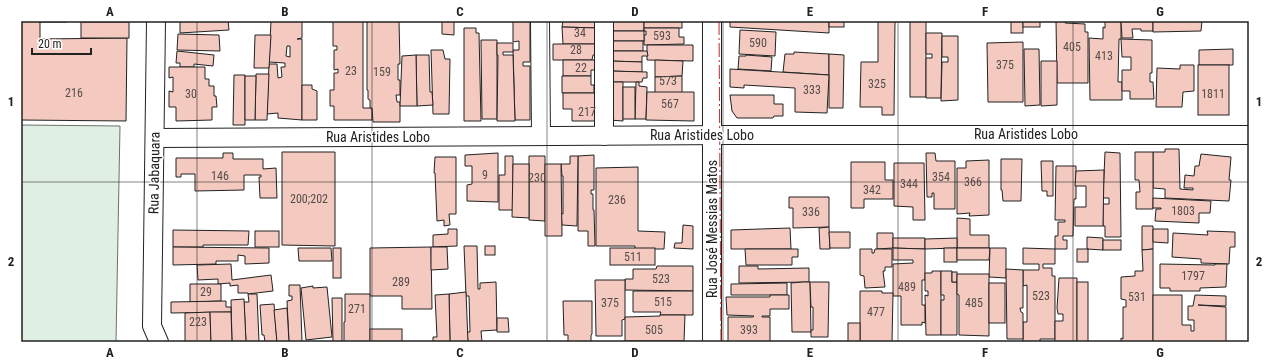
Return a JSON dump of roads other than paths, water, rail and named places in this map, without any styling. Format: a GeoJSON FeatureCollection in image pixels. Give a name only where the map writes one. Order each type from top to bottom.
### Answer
{"type":"FeatureCollection","features":[{"type":"Feature","properties":{"kind":"street","name":"Rua Jabaquara"},"geometry":{"type":"LineString","coordinates":[[156,21],[152,326],[159,342]]}},
{"type":"Feature","properties":{"kind":"street"},"geometry":{"type":"LineString","coordinates":[[540,21],[541,136]]}},
{"type":"Feature","properties":{"kind":"street"},"geometry":{"type":"LineString","coordinates":[[604,21],[604,136]]}},
{"type":"Feature","properties":{"kind":"street","name":"Rua José Messias Matos"},"geometry":{"type":"LineString","coordinates":[[712,21],[712,342]]}},
{"type":"Feature","properties":{"kind":"street","name":"Rua Aristides Lobo"},"geometry":{"type":"LineString","coordinates":[[155,138],[713,135],[1249,135]]}}]}
